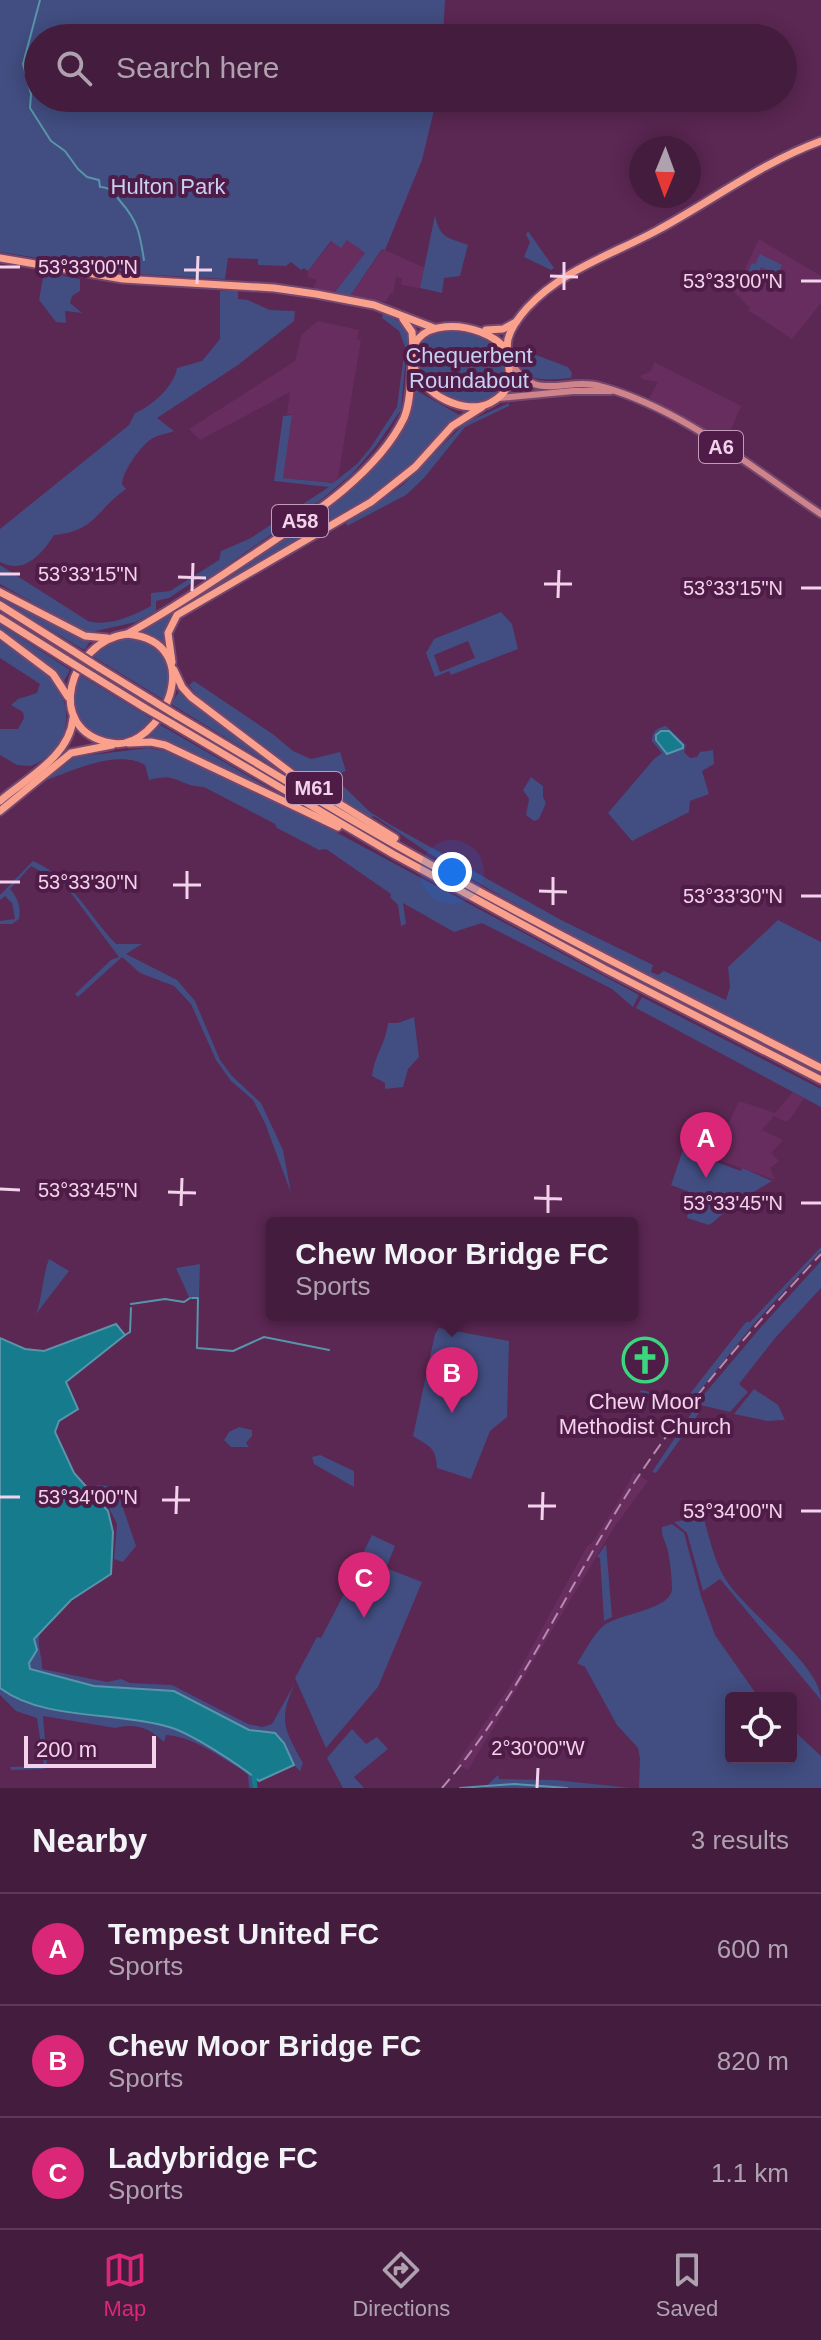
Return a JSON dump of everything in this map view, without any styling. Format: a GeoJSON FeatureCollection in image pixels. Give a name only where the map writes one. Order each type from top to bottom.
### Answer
{"type":"FeatureCollection","features":[{"type":"Feature","properties":{"kind":"highway"},"geometry":{"type":"LineString","coordinates":[[499,398],[510,378],[509,337],[516,322],[529,306],[562,278],[656,231],[751,173],[821,141]]}},
{"type":"Feature","properties":{"kind":"highway"},"geometry":{"type":"LineString","coordinates":[[0,258],[123,279],[274,288],[374,305],[434,328]]}},
{"type":"Feature","properties":{"kind":"highway"},"geometry":{"type":"LineString","coordinates":[[397,314],[410,327],[420,380],[432,391],[460,406],[484,406]]}},
{"type":"Feature","properties":{"kind":"highway"},"geometry":{"type":"LineString","coordinates":[[413,354],[421,336],[434,328],[449,326],[497,331],[516,322]]}},
{"type":"Feature","properties":{"kind":"highway"},"geometry":{"type":"LineString","coordinates":[[476,330],[497,339],[509,356]]}},
{"type":"Feature","properties":{"kind":"highway","name":"A58"},"geometry":{"type":"LineString","coordinates":[[109,638],[127,634],[148,623],[268,544],[355,478],[381,450],[404,417],[413,354]]}},
{"type":"Feature","properties":{"kind":"highway","name":"A58"},"geometry":{"type":"LineString","coordinates":[[0,811],[71,753],[120,744],[142,734],[160,713],[171,692],[173,666],[168,633],[177,615],[371,502],[415,467],[452,426],[499,398]]}},
{"type":"Feature","properties":{"kind":"highway"},"geometry":{"type":"LineString","coordinates":[[0,592],[80,633],[92,638],[109,638]]}},
{"type":"Feature","properties":{"kind":"highway","name":"M61"},"geometry":{"type":"LineString","coordinates":[[0,605],[176,715],[360,824],[607,959],[821,1068]]}},
{"type":"Feature","properties":{"kind":"highway","name":"M61"},"geometry":{"type":"LineString","coordinates":[[0,618],[145,708],[393,854]]}},
{"type":"Feature","properties":{"kind":"highway"},"geometry":{"type":"LineString","coordinates":[[80,633],[102,635],[148,623]]}},
{"type":"Feature","properties":{"kind":"highway"},"geometry":{"type":"LineString","coordinates":[[0,634],[53,674],[70,700]]}},
{"type":"Feature","properties":{"kind":"highway"},"geometry":{"type":"LineString","coordinates":[[127,634],[156,643],[173,666]]}},
{"type":"Feature","properties":{"kind":"highway"},"geometry":{"type":"LineString","coordinates":[[0,801],[63,748],[70,736],[73,716],[71,685],[93,649],[109,638]]}},
{"type":"Feature","properties":{"kind":"highway","name":"M61"},"geometry":{"type":"LineString","coordinates":[[173,666],[191,697],[299,779],[454,876]]}},
{"type":"Feature","properties":{"kind":"highway"},"geometry":{"type":"LineString","coordinates":[[73,716],[91,736],[120,744]]}},
{"type":"Feature","properties":{"kind":"highway","name":"M61"},"geometry":{"type":"LineString","coordinates":[[120,744],[154,742],[165,745],[259,787],[393,854],[605,969],[821,1080]]}},
{"type":"Feature","properties":{"kind":"main road","name":"A6"},"geometry":{"type":"LineString","coordinates":[[509,356],[520,377],[531,384],[592,385],[646,401],[679,419],[821,514]]}},
{"type":"Feature","properties":{"kind":"main road","name":"A6"},"geometry":{"type":"LineString","coordinates":[[499,398],[614,391]]}},
{"type":"Feature","properties":{"kind":"shaded area"},"geometry":{"type":"Polygon","coordinates":[[[347,239],[365,253],[335,292],[313,289],[317,280],[307,277],[308,271],[332,241],[347,239]]]}},
{"type":"Feature","properties":{"kind":"shaded area"},"geometry":{"type":"Polygon","coordinates":[[[759,239],[821,276],[821,303],[792,339],[748,310],[750,308],[734,292],[759,239]]]}},
{"type":"Feature","properties":{"kind":"shaded area"},"geometry":{"type":"Polygon","coordinates":[[[383,249],[425,268],[420,288],[401,285],[402,279],[396,277],[393,294],[386,302],[350,296],[383,249]]]}},
{"type":"Feature","properties":{"kind":"shaded area"},"geometry":{"type":"Polygon","coordinates":[[[318,321],[359,330],[357,339],[361,340],[338,478],[334,483],[282,478],[292,415],[287,414],[290,392],[200,440],[189,429],[295,361],[302,334],[318,321]]]}},
{"type":"Feature","properties":{"kind":"shaded area"},"geometry":{"type":"Polygon","coordinates":[[[654,362],[741,406],[724,446],[649,398],[658,382],[640,376],[651,371],[654,362]]]}},
{"type":"Feature","properties":{"kind":"shaded area"},"geometry":{"type":"Polygon","coordinates":[[[669,731],[683,748],[667,754],[656,740],[656,735],[669,731]]]}},
{"type":"Feature","properties":{"kind":"shaded area"},"geometry":{"type":"Polygon","coordinates":[[[793,1092],[804,1098],[791,1118],[786,1122],[774,1116],[762,1130],[783,1140],[771,1153],[779,1161],[770,1168],[775,1180],[713,1158],[739,1101],[775,1113],[793,1092]]]}},
{"type":"Feature","properties":{"kind":"shaded area"},"geometry":{"type":"Polygon","coordinates":[[[116,1324],[125,1335],[66,1382],[78,1409],[59,1421],[55,1432],[74,1473],[108,1511],[113,1532],[111,1574],[71,1600],[34,1639],[37,1650],[29,1663],[30,1669],[94,1686],[174,1691],[249,1730],[275,1733],[284,1743],[294,1765],[259,1781],[216,1751],[169,1727],[59,1711],[38,1706],[0,1688],[0,1338],[25,1349],[44,1351],[116,1324]]]}},
{"type":"Feature","properties":{"kind":"shaded area"},"geometry":{"type":"Polygon","coordinates":[[[634,1472],[648,1481],[615,1526],[468,1770],[456,1765],[514,1680],[587,1546],[592,1543],[634,1472]]]}},
{"type":"Feature","properties":{"kind":"green space","name":"Hulton Park"},"geometry":{"type":"Polygon","coordinates":[[[0,0],[445,0],[444,24],[24,24],[24,112],[434,112],[422,160],[385,250],[382,249],[350,296],[335,292],[365,253],[347,240],[341,248],[331,241],[308,271],[291,262],[286,266],[258,265],[258,259],[228,258],[225,279],[139,274],[0,252],[0,0]]]}},
{"type":"Feature","properties":{"kind":"green space"},"geometry":{"type":"Polygon","coordinates":[[[435,215],[442,233],[468,245],[460,276],[444,278],[442,293],[420,288],[435,215]]]}},
{"type":"Feature","properties":{"kind":"green space"},"geometry":{"type":"Polygon","coordinates":[[[528,231],[554,268],[551,270],[524,257],[530,242],[526,235],[528,231]]]}},
{"type":"Feature","properties":{"kind":"green space"},"geometry":{"type":"Polygon","coordinates":[[[760,254],[782,265],[778,274],[761,267],[753,285],[744,280],[760,254]]]}},
{"type":"Feature","properties":{"kind":"green space"},"geometry":{"type":"Polygon","coordinates":[[[44,272],[80,279],[80,291],[72,296],[70,303],[82,313],[65,311],[66,323],[56,322],[39,300],[44,272]]]}},
{"type":"Feature","properties":{"kind":"green space"},"geometry":{"type":"Polygon","coordinates":[[[220,291],[238,291],[238,299],[270,310],[295,311],[294,321],[238,365],[157,418],[174,431],[152,438],[141,448],[125,473],[122,484],[126,489],[94,519],[79,529],[54,535],[38,555],[24,564],[17,566],[0,562],[0,529],[129,425],[135,413],[155,401],[167,388],[177,368],[202,361],[220,339],[220,291]]]}},
{"type":"Feature","properties":{"kind":"green space"},"geometry":{"type":"Polygon","coordinates":[[[383,312],[398,321],[408,334],[401,410],[352,474],[322,499],[206,580],[202,576],[169,598],[156,601],[156,611],[136,622],[87,633],[0,584],[0,565],[88,621],[104,623],[120,620],[151,606],[151,593],[170,591],[219,560],[221,551],[249,539],[329,487],[274,481],[283,416],[292,415],[283,478],[333,483],[357,464],[397,407],[405,347],[399,331],[382,318],[383,312]]]}},
{"type":"Feature","properties":{"kind":"green space","name":"Chequerbent Roundabout"},"geometry":{"type":"Polygon","coordinates":[[[449,330],[482,335],[499,346],[504,355],[506,374],[504,384],[492,399],[482,403],[465,403],[448,398],[422,374],[417,360],[418,347],[428,336],[449,330]]]}},
{"type":"Feature","properties":{"kind":"green space"},"geometry":{"type":"Polygon","coordinates":[[[515,347],[568,367],[571,378],[534,378],[522,368],[515,347]]]}},
{"type":"Feature","properties":{"kind":"green space"},"geometry":{"type":"Polygon","coordinates":[[[412,388],[461,416],[411,466],[366,502],[212,590],[210,587],[334,499],[400,428],[412,388]]]}},
{"type":"Feature","properties":{"kind":"green space"},"geometry":{"type":"Polygon","coordinates":[[[509,403],[509,406],[465,427],[424,478],[406,495],[347,526],[346,523],[403,485],[465,423],[509,403]]]}},
{"type":"Feature","properties":{"kind":"green space"},"geometry":{"type":"Polygon","coordinates":[[[209,587],[211,591],[185,606],[172,619],[164,647],[140,631],[209,587]]]}},
{"type":"Feature","properties":{"kind":"green space"},"geometry":{"type":"Polygon","coordinates":[[[0,595],[91,640],[84,650],[0,600],[0,595]]]}},
{"type":"Feature","properties":{"kind":"green space"},"geometry":{"type":"Polygon","coordinates":[[[501,612],[512,624],[518,649],[451,675],[449,671],[435,677],[426,653],[434,639],[501,612]],[[468,641],[434,655],[440,672],[475,658],[468,641]]]}},
{"type":"Feature","properties":{"kind":"green space"},"geometry":{"type":"Polygon","coordinates":[[[0,624],[70,670],[63,683],[46,665],[0,630],[0,624]]]}},
{"type":"Feature","properties":{"kind":"green space"},"geometry":{"type":"Polygon","coordinates":[[[123,638],[147,642],[163,656],[169,676],[164,700],[92,656],[108,643],[123,638]]]}},
{"type":"Feature","properties":{"kind":"green space"},"geometry":{"type":"Polygon","coordinates":[[[0,641],[55,680],[66,711],[64,733],[59,743],[51,753],[31,766],[17,765],[0,755],[0,729],[18,729],[24,718],[23,712],[11,705],[18,699],[37,693],[40,684],[0,658],[0,641]]]}},
{"type":"Feature","properties":{"kind":"green space"},"geometry":{"type":"Polygon","coordinates":[[[80,675],[152,719],[138,732],[121,738],[100,736],[90,731],[73,704],[73,690],[80,675]]]}},
{"type":"Feature","properties":{"kind":"green space"},"geometry":{"type":"Polygon","coordinates":[[[194,681],[293,751],[311,759],[340,752],[346,771],[333,776],[370,812],[563,921],[653,965],[651,972],[658,975],[664,971],[726,1000],[730,987],[728,967],[778,920],[821,942],[821,1063],[504,898],[377,818],[371,818],[293,768],[202,702],[189,685],[194,681]]]}},
{"type":"Feature","properties":{"kind":"green space"},"geometry":{"type":"Polygon","coordinates":[[[180,690],[192,702],[293,779],[171,704],[180,690]]]}},
{"type":"Feature","properties":{"kind":"green space"},"geometry":{"type":"Polygon","coordinates":[[[157,723],[271,790],[165,741],[140,739],[157,723]]]}},
{"type":"Feature","properties":{"kind":"green space"},"geometry":{"type":"Polygon","coordinates":[[[666,726],[686,745],[684,752],[690,758],[713,750],[714,764],[702,771],[709,794],[690,801],[689,812],[632,841],[608,813],[662,753],[652,738],[656,730],[666,726]]]}},
{"type":"Feature","properties":{"kind":"green space"},"geometry":{"type":"Polygon","coordinates":[[[148,748],[165,751],[306,816],[639,995],[633,1007],[612,989],[482,923],[454,932],[403,903],[406,924],[401,926],[398,905],[390,897],[391,894],[326,849],[319,850],[204,787],[172,778],[149,780],[145,765],[121,759],[94,763],[44,781],[75,757],[148,748]]]}},
{"type":"Feature","properties":{"kind":"green space"},"geometry":{"type":"Polygon","coordinates":[[[531,777],[543,786],[546,803],[539,819],[534,821],[526,815],[529,799],[523,790],[531,777]]]}},
{"type":"Feature","properties":{"kind":"green space"},"geometry":{"type":"Polygon","coordinates":[[[33,861],[47,868],[69,887],[116,944],[142,944],[126,954],[177,980],[195,1001],[220,1060],[261,1103],[283,1150],[291,1193],[265,1123],[253,1100],[231,1081],[216,1060],[191,1004],[174,986],[140,973],[122,957],[78,997],[75,994],[111,960],[119,957],[65,885],[31,866],[10,889],[18,903],[19,919],[12,924],[0,924],[0,921],[15,919],[12,903],[5,896],[0,900],[0,895],[33,861]]]}},
{"type":"Feature","properties":{"kind":"green space"},"geometry":{"type":"Polygon","coordinates":[[[642,997],[821,1089],[821,1107],[636,1008],[642,997]]]}},
{"type":"Feature","properties":{"kind":"green space"},"geometry":{"type":"Polygon","coordinates":[[[414,1017],[419,1057],[408,1069],[403,1087],[385,1089],[385,1083],[372,1076],[388,1023],[414,1017]]]}},
{"type":"Feature","properties":{"kind":"green space"},"geometry":{"type":"Polygon","coordinates":[[[683,1150],[741,1171],[742,1168],[772,1181],[737,1202],[709,1225],[687,1218],[691,1197],[726,1209],[728,1207],[671,1185],[683,1150]]]}},
{"type":"Feature","properties":{"kind":"green space"},"geometry":{"type":"Polygon","coordinates":[[[821,1247],[821,1251],[753,1325],[690,1403],[640,1392],[685,1400],[746,1322],[750,1322],[821,1247]]]}},
{"type":"Feature","properties":{"kind":"green space"},"geometry":{"type":"Polygon","coordinates":[[[49,1259],[69,1271],[36,1314],[45,1273],[49,1259]]]}},
{"type":"Feature","properties":{"kind":"green space"},"geometry":{"type":"Polygon","coordinates":[[[821,1261],[821,1288],[739,1384],[748,1392],[730,1412],[696,1404],[761,1327],[821,1261]]]}},
{"type":"Feature","properties":{"kind":"green space"},"geometry":{"type":"Polygon","coordinates":[[[200,1264],[199,1297],[189,1297],[176,1268],[200,1264]]]}},
{"type":"Feature","properties":{"kind":"green space"},"geometry":{"type":"Polygon","coordinates":[[[439,1328],[509,1341],[507,1417],[490,1431],[471,1479],[437,1468],[431,1448],[413,1436],[435,1334],[439,1328]]]}},
{"type":"Feature","properties":{"kind":"green space"},"geometry":{"type":"Polygon","coordinates":[[[754,1389],[778,1405],[785,1420],[767,1421],[734,1414],[754,1389]]]}},
{"type":"Feature","properties":{"kind":"green space"},"geometry":{"type":"Polygon","coordinates":[[[698,1410],[699,1413],[656,1473],[652,1472],[693,1411],[698,1410]]]}},
{"type":"Feature","properties":{"kind":"green space"},"geometry":{"type":"Polygon","coordinates":[[[239,1427],[252,1430],[252,1436],[246,1443],[249,1447],[231,1447],[224,1440],[229,1432],[239,1427]]]}},
{"type":"Feature","properties":{"kind":"green space"},"geometry":{"type":"Polygon","coordinates":[[[320,1455],[354,1471],[354,1487],[314,1464],[312,1457],[320,1455]]]}},
{"type":"Feature","properties":{"kind":"green space"},"geometry":{"type":"Polygon","coordinates":[[[97,1485],[116,1487],[136,1546],[123,1562],[114,1559],[117,1524],[97,1485]]]}},
{"type":"Feature","properties":{"kind":"green space"},"geometry":{"type":"Polygon","coordinates":[[[703,1516],[723,1575],[732,1589],[808,1670],[818,1686],[821,1700],[720,1579],[703,1591],[687,1533],[674,1522],[703,1516]]]}},
{"type":"Feature","properties":{"kind":"green space"},"geometry":{"type":"Polygon","coordinates":[[[672,1524],[684,1533],[715,1635],[755,1692],[725,1692],[725,1764],[797,1764],[797,1734],[821,1756],[821,1788],[639,1788],[638,1748],[617,1725],[585,1667],[577,1663],[602,1627],[653,1607],[669,1596],[671,1575],[662,1527],[672,1524]]]}},
{"type":"Feature","properties":{"kind":"green space"},"geometry":{"type":"Polygon","coordinates":[[[372,1535],[395,1546],[386,1568],[422,1582],[378,1687],[326,1748],[295,1678],[317,1637],[321,1638],[372,1535]]]}},
{"type":"Feature","properties":{"kind":"green space"},"geometry":{"type":"Polygon","coordinates":[[[606,1544],[612,1617],[604,1621],[600,1558],[597,1557],[606,1544]]]}},
{"type":"Feature","properties":{"kind":"green space"},"geometry":{"type":"Polygon","coordinates":[[[40,1634],[42,1669],[107,1682],[121,1679],[130,1683],[172,1685],[248,1724],[262,1727],[272,1724],[295,1683],[285,1716],[291,1742],[303,1763],[300,1771],[275,1733],[249,1730],[174,1691],[94,1686],[30,1669],[29,1663],[35,1653],[34,1639],[40,1634]]]}},
{"type":"Feature","properties":{"kind":"green space"},"geometry":{"type":"Polygon","coordinates":[[[0,1688],[17,1698],[58,1710],[177,1729],[244,1768],[252,1775],[252,1788],[249,1788],[248,1775],[242,1770],[186,1739],[166,1735],[164,1742],[153,1733],[136,1727],[115,1728],[43,1716],[47,1765],[44,1769],[11,1770],[10,1767],[44,1766],[37,1718],[16,1711],[0,1695],[0,1688]]]}},
{"type":"Feature","properties":{"kind":"green space"},"geometry":{"type":"Polygon","coordinates":[[[352,1729],[366,1744],[377,1737],[388,1749],[354,1777],[364,1788],[343,1788],[327,1758],[352,1729]]]}},
{"type":"Feature","properties":{"kind":"green space"},"geometry":{"type":"Polygon","coordinates":[[[498,1775],[499,1779],[555,1780],[631,1788],[484,1788],[498,1775]]]}},
{"type":"Feature","properties":{"kind":"waterway"},"geometry":{"type":"LineString","coordinates":[[34,24],[40,0]]}},
{"type":"Feature","properties":{"kind":"waterway"},"geometry":{"type":"LineString","coordinates":[[24,60],[24,68]]}},
{"type":"Feature","properties":{"kind":"waterway"},"geometry":{"type":"LineString","coordinates":[[33,112],[51,141],[65,151],[78,169],[87,177],[99,180],[100,187],[112,191],[126,208],[137,228],[144,260]]}},
{"type":"Feature","properties":{"kind":"waterway"},"geometry":{"type":"LineString","coordinates":[[131,1304],[165,1299],[184,1302],[190,1298]]}},
{"type":"Feature","properties":{"kind":"waterway"},"geometry":{"type":"LineString","coordinates":[[192,1298],[198,1298],[197,1348],[233,1351],[264,1337],[329,1350]]}},
{"type":"Feature","properties":{"kind":"waterway"},"geometry":{"type":"LineString","coordinates":[[125,1335],[130,1332],[131,1308]]}},
{"type":"Feature","properties":{"kind":"waterway"},"geometry":{"type":"LineString","coordinates":[[254,1776],[255,1788]]}},
{"type":"Feature","properties":{"kind":"waterway"},"geometry":{"type":"LineString","coordinates":[[460,1788],[514,1784],[567,1788]]}},
{"type":"Feature","properties":{"kind":"railway"},"geometry":{"type":"LineString","coordinates":[[442,1788],[521,1677],[612,1518],[678,1420],[821,1254]]}},
{"type":"Feature","properties":{"kind":"place","name":"Tempest United FC"},"geometry":{"type":"Point","coordinates":[706,1178]}},
{"type":"Feature","properties":{"kind":"place","name":"Chew Moor Methodist Church"},"geometry":{"type":"Point","coordinates":[645,1360]}},
{"type":"Feature","properties":{"kind":"place","name":"Chew Moor Bridge FC"},"geometry":{"type":"Point","coordinates":[452,1413]}},
{"type":"Feature","properties":{"kind":"place","name":"Ladybridge FC"},"geometry":{"type":"Point","coordinates":[364,1618]}}]}
